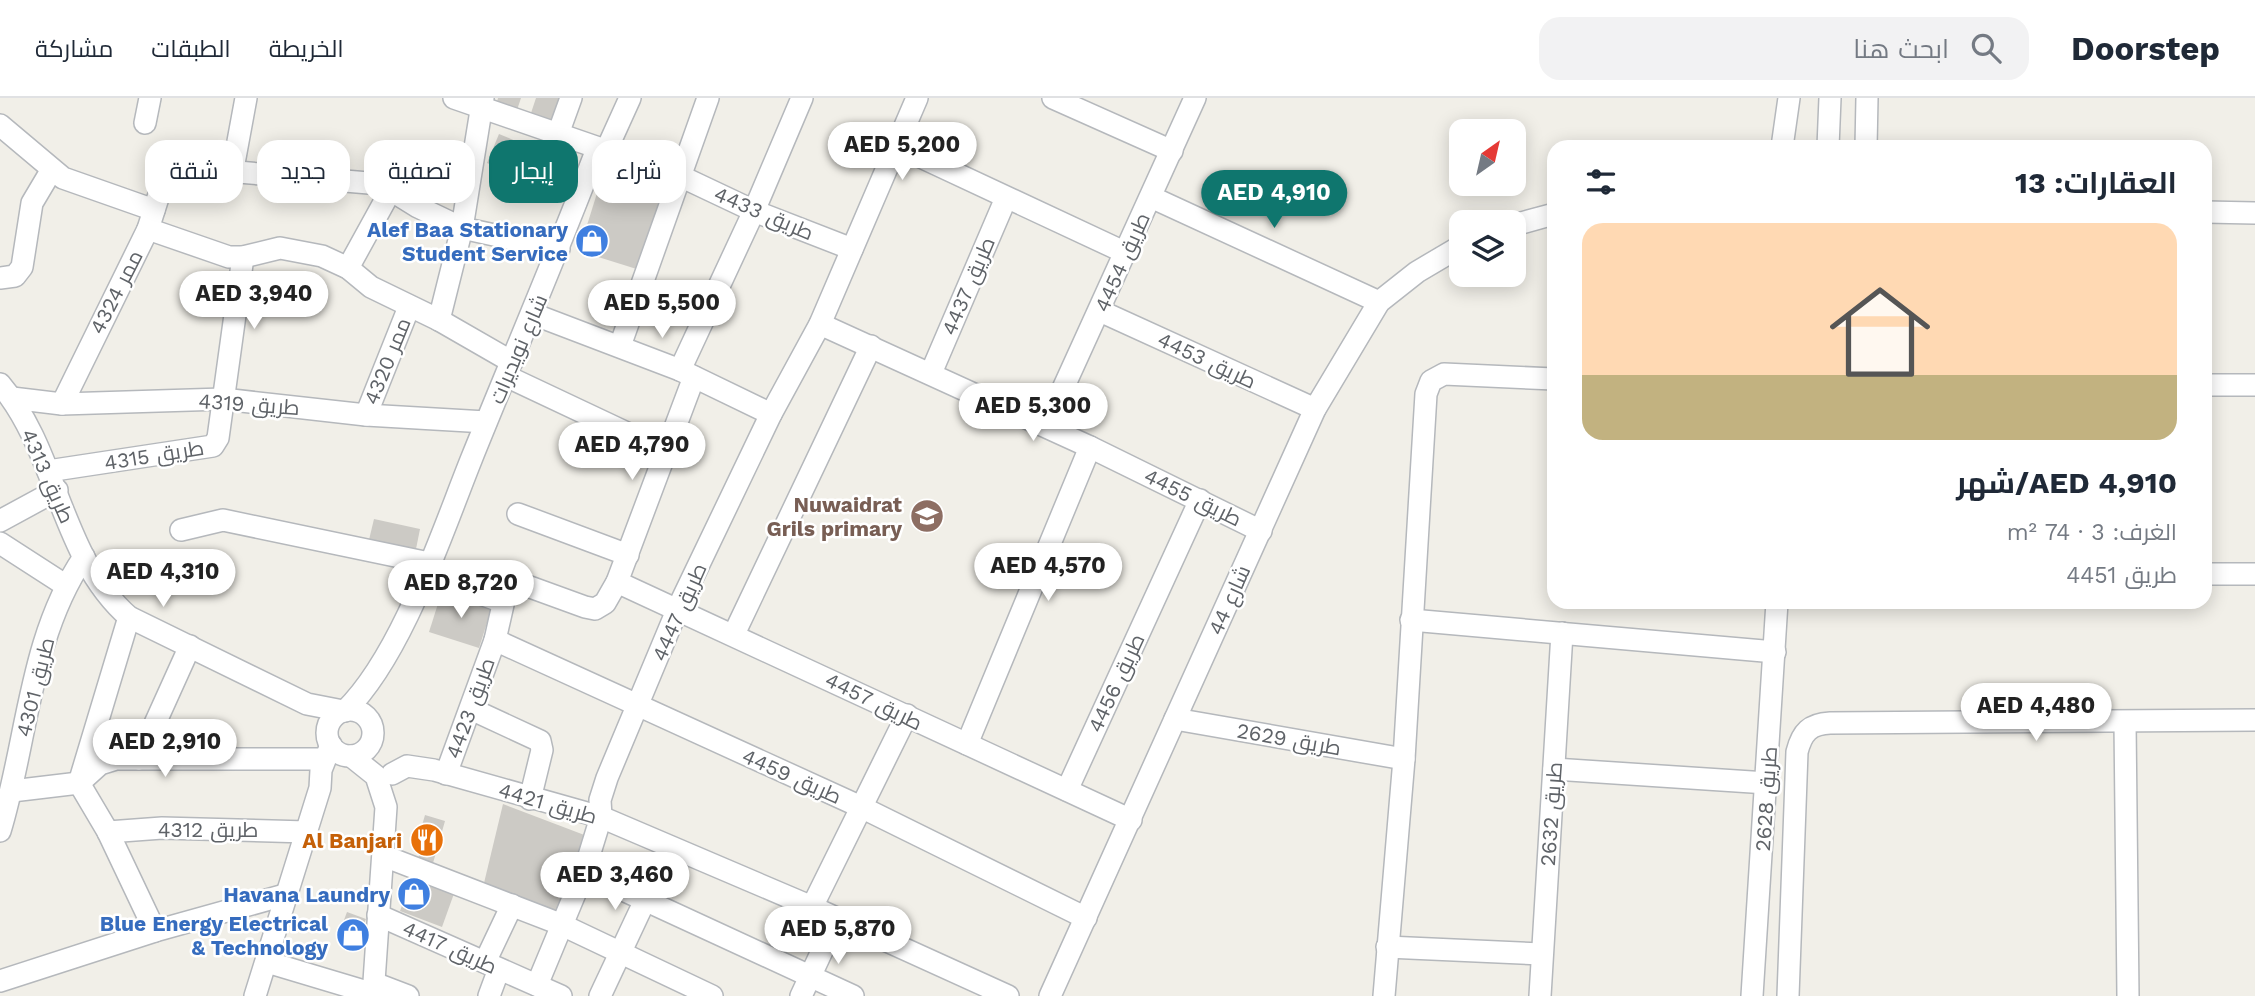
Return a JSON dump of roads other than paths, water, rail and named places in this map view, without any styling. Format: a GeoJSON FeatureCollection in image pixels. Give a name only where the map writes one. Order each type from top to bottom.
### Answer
{"type":"FeatureCollection","features":[{"type":"Feature","properties":{"kind":"street"},"geometry":{"type":"LineString","coordinates":[[145,123],[150,98]]}},
{"type":"Feature","properties":{"kind":"street"},"geometry":{"type":"LineString","coordinates":[[238,140],[246,98]]}},
{"type":"Feature","properties":{"kind":"street"},"geometry":{"type":"LineString","coordinates":[[454,98],[482,102],[592,147]]}},
{"type":"Feature","properties":{"kind":"street"},"geometry":{"type":"LineString","coordinates":[[558,134],[571,98]]}},
{"type":"Feature","properties":{"kind":"street","name":"شارع نويديرات"},"geometry":{"type":"LineString","coordinates":[[607,140],[630,98]]}},
{"type":"Feature","properties":{"kind":"street"},"geometry":{"type":"LineString","coordinates":[[686,159],[708,98]]}},
{"type":"Feature","properties":{"kind":"street"},"geometry":{"type":"LineString","coordinates":[[181,530],[223,520],[427,569],[503,602],[507,587],[519,583],[595,608],[605,603],[628,555],[665,451],[687,373],[802,98]]}},
{"type":"Feature","properties":{"kind":"street","name":"طريق 4447"},"geometry":{"type":"LineString","coordinates":[[537,985],[560,924],[584,872],[601,817],[600,800],[607,778],[678,608],[771,414],[820,324],[917,98]]}},
{"type":"Feature","properties":{"kind":"street"},"geometry":{"type":"LineString","coordinates":[[1053,98],[1172,151]]}},
{"type":"Feature","properties":{"kind":"street","name":"طريق 4454"},"geometry":{"type":"LineString","coordinates":[[1046,426],[1195,98]]}},
{"type":"Feature","properties":{"kind":"street"},"geometry":{"type":"LineString","coordinates":[[1788,140],[1789,98]]}},
{"type":"Feature","properties":{"kind":"street"},"geometry":{"type":"LineString","coordinates":[[1828,140],[1830,98]]}},
{"type":"Feature","properties":{"kind":"street"},"geometry":{"type":"LineString","coordinates":[[1866,140],[1867,98]]}},
{"type":"Feature","properties":{"kind":"street"},"geometry":{"type":"LineString","coordinates":[[439,320],[462,228],[482,102]]}},
{"type":"Feature","properties":{"kind":"street"},"geometry":{"type":"LineString","coordinates":[[0,125],[51,172],[151,219],[190,245],[229,257],[243,257],[266,249],[294,249],[316,254],[348,268],[371,287],[439,320],[509,369],[665,451]]}},
{"type":"Feature","properties":{"kind":"street"},"geometry":{"type":"LineString","coordinates":[[895,145],[1124,252]]}},
{"type":"Feature","properties":{"kind":"street","name":"شارع نويديرات"},"geometry":{"type":"LineString","coordinates":[[344,711],[380,668],[427,569],[592,171]]}},
{"type":"Feature","properties":{"kind":"street"},"geometry":{"type":"LineString","coordinates":[[0,278],[20,272],[32,202],[51,172]]}},
{"type":"Feature","properties":{"kind":"street"},"geometry":{"type":"LineString","coordinates":[[243,175],[364,183]]}},
{"type":"Feature","properties":{"kind":"street","name":"طريق 4433"},"geometry":{"type":"LineString","coordinates":[[686,179],[754,211],[852,249]]}},
{"type":"Feature","properties":{"kind":"street"},"geometry":{"type":"LineString","coordinates":[[1151,197],[1379,302]]}},
{"type":"Feature","properties":{"kind":"street","name":"طريق 4437"},"geometry":{"type":"LineString","coordinates":[[931,373],[1006,198]]}},
{"type":"Feature","properties":{"kind":"street","name":"ممر 4324"},"geometry":{"type":"LineString","coordinates":[[62,404],[151,219],[156,203]]}},
{"type":"Feature","properties":{"kind":"street"},"geometry":{"type":"LineString","coordinates":[[348,268],[384,203]]}},
{"type":"Feature","properties":{"kind":"street"},"geometry":{"type":"LineString","coordinates":[[413,203],[462,228],[559,249]]}},
{"type":"Feature","properties":{"kind":"street"},"geometry":{"type":"LineString","coordinates":[[620,346],[670,203]]}},
{"type":"Feature","properties":{"kind":"street"},"geometry":{"type":"LineString","coordinates":[[2212,212],[2255,212]]}},
{"type":"Feature","properties":{"kind":"street"},"geometry":{"type":"LineString","coordinates":[[1526,222],[1547,216]]}},
{"type":"Feature","properties":{"kind":"street","name":"شارع 44"},"geometry":{"type":"LineString","coordinates":[[1050,996],[1315,409],[1379,302],[1417,272],[1449,253]]}},
{"type":"Feature","properties":{"kind":"street"},"geometry":{"type":"LineString","coordinates":[[223,399],[243,257]]}},
{"type":"Feature","properties":{"kind":"street","name":"ممر 4320"},"geometry":{"type":"LineString","coordinates":[[366,415],[409,307]]}},
{"type":"Feature","properties":{"kind":"street","name":"طريق 4453"},"geometry":{"type":"LineString","coordinates":[[1100,311],[1315,409]]}},
{"type":"Feature","properties":{"kind":"street"},"geometry":{"type":"LineString","coordinates":[[533,314],[687,373],[771,414]]}},
{"type":"Feature","properties":{"kind":"street","name":"طريق 4455"},"geometry":{"type":"LineString","coordinates":[[820,324],[1090,446],[1261,531]]}},
{"type":"Feature","properties":{"kind":"street"},"geometry":{"type":"LineString","coordinates":[[734,634],[871,346]]}},
{"type":"Feature","properties":{"kind":"street"},"geometry":{"type":"LineString","coordinates":[[1384,996],[1404,759],[1426,394],[1431,381],[1444,374],[1547,379]]}},
{"type":"Feature","properties":{"kind":"street"},"geometry":{"type":"LineString","coordinates":[[2212,385],[2255,385]]}},
{"type":"Feature","properties":{"kind":"street","name":"طريق 4319"},"geometry":{"type":"LineString","coordinates":[[6,391],[62,404],[223,399],[366,415],[486,422]]}},
{"type":"Feature","properties":{"kind":"street","name":"طريق 4313"},"geometry":{"type":"LineString","coordinates":[[6,391],[52,481],[84,557],[100,586],[130,617],[295,698],[318,708],[344,711]]}},
{"type":"Feature","properties":{"kind":"street","name":"طريق 4315"},"geometry":{"type":"LineString","coordinates":[[52,481],[214,446],[218,438],[223,399]]}},
{"type":"Feature","properties":{"kind":"street"},"geometry":{"type":"LineString","coordinates":[[967,744],[1090,446]]}},
{"type":"Feature","properties":{"kind":"street"},"geometry":{"type":"LineString","coordinates":[[0,521],[52,481]]}},
{"type":"Feature","properties":{"kind":"street","name":"طريق 4456"},"geometry":{"type":"LineString","coordinates":[[1067,790],[1200,500]]}},
{"type":"Feature","properties":{"kind":"street"},"geometry":{"type":"LineString","coordinates":[[518,514],[628,555]]}},
{"type":"Feature","properties":{"kind":"street"},"geometry":{"type":"LineString","coordinates":[[0,543],[65,585]]}},
{"type":"Feature","properties":{"kind":"street","name":"طريق 4301"},"geometry":{"type":"LineString","coordinates":[[0,831],[12,791],[32,683],[65,585],[84,557]]}},
{"type":"Feature","properties":{"kind":"street"},"geometry":{"type":"LineString","coordinates":[[2212,574],[2255,574]]}},
{"type":"Feature","properties":{"kind":"street","name":"طريق 4457"},"geometry":{"type":"LineString","coordinates":[[617,582],[1131,820]]}},
{"type":"Feature","properties":{"kind":"street","name":"طريق 4423"},"geometry":{"type":"LineString","coordinates":[[446,774],[495,640],[503,602]]}},
{"type":"Feature","properties":{"kind":"street","name":"طريق 2628"},"geometry":{"type":"LineString","coordinates":[[1752,996],[1777,609]]}},
{"type":"Feature","properties":{"kind":"street"},"geometry":{"type":"LineString","coordinates":[[130,617],[79,783],[108,832],[155,931]]}},
{"type":"Feature","properties":{"kind":"street"},"geometry":{"type":"LineString","coordinates":[[1411,620],[1775,652]]}},
{"type":"Feature","properties":{"kind":"street","name":"طريق 2632"},"geometry":{"type":"LineString","coordinates":[[1540,996],[1562,633]]}},
{"type":"Feature","properties":{"kind":"street","name":"طريق 4459"},"geometry":{"type":"LineString","coordinates":[[495,640],[861,807],[1086,918]]}},
{"type":"Feature","properties":{"kind":"street"},"geometry":{"type":"LineString","coordinates":[[139,759],[190,646]]}},
{"type":"Feature","properties":{"kind":"street","name":"شارع نويديرات"},"geometry":{"type":"LineString","coordinates":[[372,732],[380,668]]}},
{"type":"Feature","properties":{"kind":"street","name":"طريق 4313"},"geometry":{"type":"LineString","coordinates":[[295,698],[336,750]]}},
{"type":"Feature","properties":{"kind":"street"},"geometry":{"type":"LineString","coordinates":[[471,709],[540,741],[542,750],[530,799]]}},
{"type":"Feature","properties":{"kind":"street"},"geometry":{"type":"LineString","coordinates":[[255,996],[320,789],[320,776],[336,750],[331,721],[344,711],[358,712],[386,754],[392,774],[392,791],[386,807],[374,991]]}},
{"type":"Feature","properties":{"kind":"street"},"geometry":{"type":"LineString","coordinates":[[812,907],[907,715]]}},
{"type":"Feature","properties":{"kind":"street","name":"طريق 2629"},"geometry":{"type":"LineString","coordinates":[[1175,719],[1404,759]]}},
{"type":"Feature","properties":{"kind":"street"},"geometry":{"type":"LineString","coordinates":[[1788,996],[1797,752],[1807,730],[1817,724],[2255,720]]}},
{"type":"Feature","properties":{"kind":"street"},"geometry":{"type":"LineString","coordinates":[[2125,722],[2128,996]]}},
{"type":"Feature","properties":{"kind":"street"},"geometry":{"type":"LineString","coordinates":[[12,791],[79,783],[100,764],[116,758],[365,751],[372,732]]}},
{"type":"Feature","properties":{"kind":"street"},"geometry":{"type":"LineString","coordinates":[[336,750],[376,776],[386,807]]}},
{"type":"Feature","properties":{"kind":"street","name":"طريق 4421"},"geometry":{"type":"LineString","coordinates":[[392,774],[407,766],[446,774],[601,817],[812,907],[1008,996]]}},
{"type":"Feature","properties":{"kind":"street"},"geometry":{"type":"LineString","coordinates":[[1554,769],[1767,783]]}},
{"type":"Feature","properties":{"kind":"street","name":"طريق 4312"},"geometry":{"type":"LineString","coordinates":[[108,832],[162,828],[307,832]]}},
{"type":"Feature","properties":{"kind":"street"},"geometry":{"type":"LineString","coordinates":[[600,996],[670,847]]}},
{"type":"Feature","properties":{"kind":"street"},"geometry":{"type":"LineString","coordinates":[[384,856],[560,924],[712,996]]}},
{"type":"Feature","properties":{"kind":"street"},"geometry":{"type":"LineString","coordinates":[[584,872],[644,900],[805,986],[853,996]]}},
{"type":"Feature","properties":{"kind":"street"},"geometry":{"type":"LineString","coordinates":[[0,981],[155,931],[288,894]]}},
{"type":"Feature","properties":{"kind":"street"},"geometry":{"type":"LineString","coordinates":[[489,996],[492,966],[512,905]]}},
{"type":"Feature","properties":{"kind":"street","name":"طريق 4417"},"geometry":{"type":"LineString","coordinates":[[378,915],[561,996]]}},
{"type":"Feature","properties":{"kind":"street"},"geometry":{"type":"LineString","coordinates":[[805,986],[837,919]]}},
{"type":"Feature","properties":{"kind":"street"},"geometry":{"type":"LineString","coordinates":[[1387,947],[1542,954]]}},
{"type":"Feature","properties":{"kind":"street"},"geometry":{"type":"LineString","coordinates":[[267,962],[374,991],[408,996]]}},
{"type":"Feature","properties":{"kind":"place","name":"Alef Baa Stationary Student Service"},"geometry":{"type":"Point","coordinates":[592,241]}},
{"type":"Feature","properties":{"kind":"place","name":"Nuwaidrat Grils primary"},"geometry":{"type":"Point","coordinates":[927,516]}},
{"type":"Feature","properties":{"kind":"place","name":"Al Banjari"},"geometry":{"type":"Point","coordinates":[427,840]}},
{"type":"Feature","properties":{"kind":"place","name":"Havana Laundry"},"geometry":{"type":"Point","coordinates":[414,894]}},
{"type":"Feature","properties":{"kind":"place","name":"Blue Energy Electrical & Technology"},"geometry":{"type":"Point","coordinates":[353,935]}}]}
